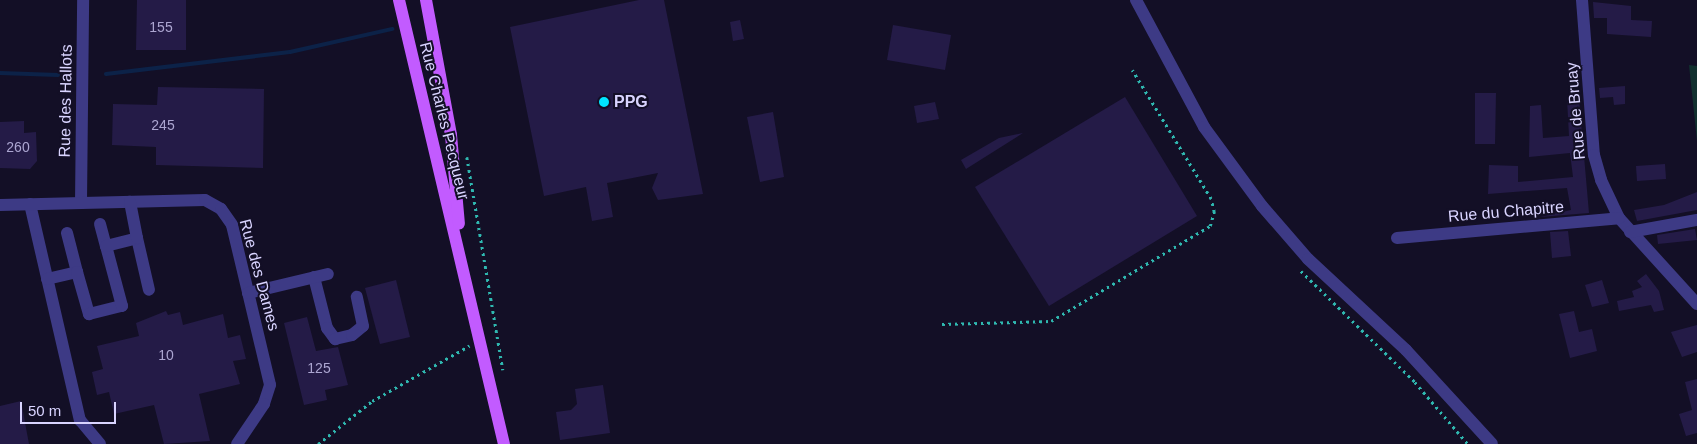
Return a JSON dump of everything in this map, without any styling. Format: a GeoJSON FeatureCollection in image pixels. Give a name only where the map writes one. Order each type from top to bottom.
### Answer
{"type":"FeatureCollection","features":[{"type":"Feature","properties":{"kind":"main road","name":"Rue Charles Pecqueur"},"geometry":{"type":"LineString","coordinates":[[399,0],[460,249],[504,444]]}},
{"type":"Feature","properties":{"kind":"main road","name":"Rue Charles Pecqueur"},"geometry":{"type":"LineString","coordinates":[[426,0],[451,135],[460,249]]}},
{"type":"Feature","properties":{"kind":"street","name":"Rue des Hallots"},"geometry":{"type":"LineString","coordinates":[[81,203],[83,0]]}},
{"type":"Feature","properties":{"kind":"street"},"geometry":{"type":"LineString","coordinates":[[1136,0],[1204,127],[1262,206],[1308,259],[1406,350],[1492,444]]}},
{"type":"Feature","properties":{"kind":"street","name":"Rue de Bruay"},"geometry":{"type":"LineString","coordinates":[[1582,0],[1594,155],[1619,218],[1697,304]]}},
{"type":"Feature","properties":{"kind":"street","name":"Rue des Dames"},"geometry":{"type":"LineString","coordinates":[[0,204],[205,200],[221,209],[232,225],[270,385],[264,404],[236,444]]}},
{"type":"Feature","properties":{"kind":"street"},"geometry":{"type":"LineString","coordinates":[[130,202],[150,290]]}},
{"type":"Feature","properties":{"kind":"street"},"geometry":{"type":"LineString","coordinates":[[30,204],[80,420],[100,444]]}},
{"type":"Feature","properties":{"kind":"street","name":"Rue du Chapitre"},"geometry":{"type":"LineString","coordinates":[[1397,238],[1619,218]]}},
{"type":"Feature","properties":{"kind":"street"},"geometry":{"type":"LineString","coordinates":[[1630,232],[1697,220]]}},
{"type":"Feature","properties":{"kind":"street"},"geometry":{"type":"LineString","coordinates":[[67,233],[89,314],[122,306],[100,224]]}},
{"type":"Feature","properties":{"kind":"street"},"geometry":{"type":"LineString","coordinates":[[106,246],[138,238]]}},
{"type":"Feature","properties":{"kind":"street"},"geometry":{"type":"LineString","coordinates":[[48,279],[77,272]]}},
{"type":"Feature","properties":{"kind":"street"},"geometry":{"type":"LineString","coordinates":[[248,294],[328,274]]}},
{"type":"Feature","properties":{"kind":"street"},"geometry":{"type":"LineString","coordinates":[[314,277],[327,328],[335,339],[352,335],[363,326],[357,297]]}},
{"type":"Feature","properties":{"kind":"path"},"geometry":{"type":"LineString","coordinates":[[942,324],[1052,321],[1210,226],[1214,212],[1211,199],[1132,70]]}},
{"type":"Feature","properties":{"kind":"path"},"geometry":{"type":"LineString","coordinates":[[465,146],[503,370]]}},
{"type":"Feature","properties":{"kind":"path"},"geometry":{"type":"LineString","coordinates":[[318,444],[372,401],[465,348],[481,344]]}},
{"type":"Feature","properties":{"kind":"green space"},"geometry":{"type":"Polygon","coordinates":[[[1689,65],[1697,66],[1697,141],[1689,65]]]}},
{"type":"Feature","properties":{"kind":"building"},"geometry":{"type":"Polygon","coordinates":[[[137,0],[186,0],[186,50],[136,50],[137,0]]]}},
{"type":"Feature","properties":{"kind":"building","name":"PPG"},"geometry":{"type":"Polygon","coordinates":[[[639,0],[664,0],[703,194],[658,200],[652,188],[658,173],[607,183],[613,217],[592,221],[586,187],[544,196],[510,27],[639,0]]]}},
{"type":"Feature","properties":{"kind":"building"},"geometry":{"type":"Polygon","coordinates":[[[1593,2],[1631,6],[1631,20],[1652,21],[1651,37],[1607,34],[1607,18],[1594,18],[1593,2]]]}},
{"type":"Feature","properties":{"kind":"building"},"geometry":{"type":"Polygon","coordinates":[[[740,20],[744,39],[733,41],[730,22],[740,20]]]}},
{"type":"Feature","properties":{"kind":"building"},"geometry":{"type":"Polygon","coordinates":[[[893,25],[951,35],[945,70],[887,60],[893,25]]]}},
{"type":"Feature","properties":{"kind":"building"},"geometry":{"type":"Polygon","coordinates":[[[1625,86],[1625,104],[1614,105],[1613,97],[1600,98],[1599,88],[1625,86]]]}},
{"type":"Feature","properties":{"kind":"building"},"geometry":{"type":"Polygon","coordinates":[[[158,87],[264,89],[263,168],[156,165],[156,147],[112,145],[113,104],[157,105],[158,87]]]}},
{"type":"Feature","properties":{"kind":"building"},"geometry":{"type":"Polygon","coordinates":[[[1475,93],[1496,93],[1495,144],[1475,144],[1475,93]]]}},
{"type":"Feature","properties":{"kind":"building"},"geometry":{"type":"Polygon","coordinates":[[[1125,97],[1197,216],[1049,306],[975,187],[1125,97]]]}},
{"type":"Feature","properties":{"kind":"building"},"geometry":{"type":"Polygon","coordinates":[[[1567,99],[1579,99],[1589,213],[1540,217],[1571,210],[1567,188],[1488,194],[1489,165],[1518,166],[1518,182],[1573,177],[1570,153],[1529,157],[1530,106],[1541,105],[1543,138],[1569,136],[1567,99]]]}},
{"type":"Feature","properties":{"kind":"building"},"geometry":{"type":"Polygon","coordinates":[[[935,102],[939,119],[917,123],[914,106],[935,102]]]}},
{"type":"Feature","properties":{"kind":"building"},"geometry":{"type":"Polygon","coordinates":[[[773,112],[784,177],[760,182],[747,117],[773,112]]]}},
{"type":"Feature","properties":{"kind":"building"},"geometry":{"type":"Polygon","coordinates":[[[24,121],[24,133],[36,132],[37,161],[30,169],[0,168],[0,122],[24,121]]]}},
{"type":"Feature","properties":{"kind":"building"},"geometry":{"type":"Polygon","coordinates":[[[1023,133],[966,169],[961,160],[999,138],[1023,133]]]}},
{"type":"Feature","properties":{"kind":"building"},"geometry":{"type":"Polygon","coordinates":[[[1665,164],[1666,179],[1637,181],[1636,166],[1665,164]]]}},
{"type":"Feature","properties":{"kind":"building"},"geometry":{"type":"Polygon","coordinates":[[[1697,192],[1697,210],[1637,221],[1634,210],[1664,205],[1697,192]]]}},
{"type":"Feature","properties":{"kind":"building"},"geometry":{"type":"Polygon","coordinates":[[[1695,229],[1697,240],[1658,244],[1657,235],[1695,229]]]}},
{"type":"Feature","properties":{"kind":"building"},"geometry":{"type":"Polygon","coordinates":[[[1568,231],[1571,256],[1552,258],[1550,232],[1568,231]]]}},
{"type":"Feature","properties":{"kind":"building"},"geometry":{"type":"Polygon","coordinates":[[[1646,274],[1659,291],[1664,310],[1654,312],[1651,305],[1619,311],[1617,301],[1634,297],[1632,291],[1642,287],[1637,281],[1646,274]]]}},
{"type":"Feature","properties":{"kind":"building"},"geometry":{"type":"Polygon","coordinates":[[[396,280],[410,337],[380,344],[365,288],[396,280]]]}},
{"type":"Feature","properties":{"kind":"building"},"geometry":{"type":"Polygon","coordinates":[[[1602,280],[1609,303],[1592,307],[1585,285],[1602,280]]]}},
{"type":"Feature","properties":{"kind":"building"},"geometry":{"type":"Polygon","coordinates":[[[166,311],[168,315],[180,312],[183,325],[223,314],[228,338],[240,335],[246,359],[233,361],[240,384],[199,394],[210,441],[164,444],[154,405],[114,414],[109,392],[97,395],[92,372],[103,369],[97,346],[139,336],[136,323],[166,311]]]}},
{"type":"Feature","properties":{"kind":"building"},"geometry":{"type":"Polygon","coordinates":[[[1574,311],[1579,332],[1592,329],[1597,351],[1570,358],[1559,314],[1574,311]]]}},
{"type":"Feature","properties":{"kind":"building"},"geometry":{"type":"Polygon","coordinates":[[[307,317],[316,351],[338,347],[348,385],[325,390],[327,400],[304,405],[284,323],[307,317]]]}},
{"type":"Feature","properties":{"kind":"building"},"geometry":{"type":"Polygon","coordinates":[[[1697,325],[1697,352],[1682,357],[1671,332],[1697,325]]]}},
{"type":"Feature","properties":{"kind":"building"},"geometry":{"type":"Polygon","coordinates":[[[1697,379],[1697,433],[1686,436],[1679,414],[1692,410],[1685,382],[1697,379]]]}},
{"type":"Feature","properties":{"kind":"building"},"geometry":{"type":"Polygon","coordinates":[[[603,385],[610,433],[560,440],[556,412],[571,410],[577,404],[575,389],[603,385]]]}},
{"type":"Feature","properties":{"kind":"building"},"geometry":{"type":"Polygon","coordinates":[[[21,401],[29,444],[0,444],[0,406],[21,401]]]}},
{"type":"Feature","properties":{"kind":"waterway"},"geometry":{"type":"LineString","coordinates":[[106,74],[290,52],[392,29]]}},
{"type":"Feature","properties":{"kind":"waterway"},"geometry":{"type":"LineString","coordinates":[[0,73],[58,75]]}},
{"type":"Feature","properties":{"kind":"place","name":"PPG"},"geometry":{"type":"Point","coordinates":[604,102]}}]}
